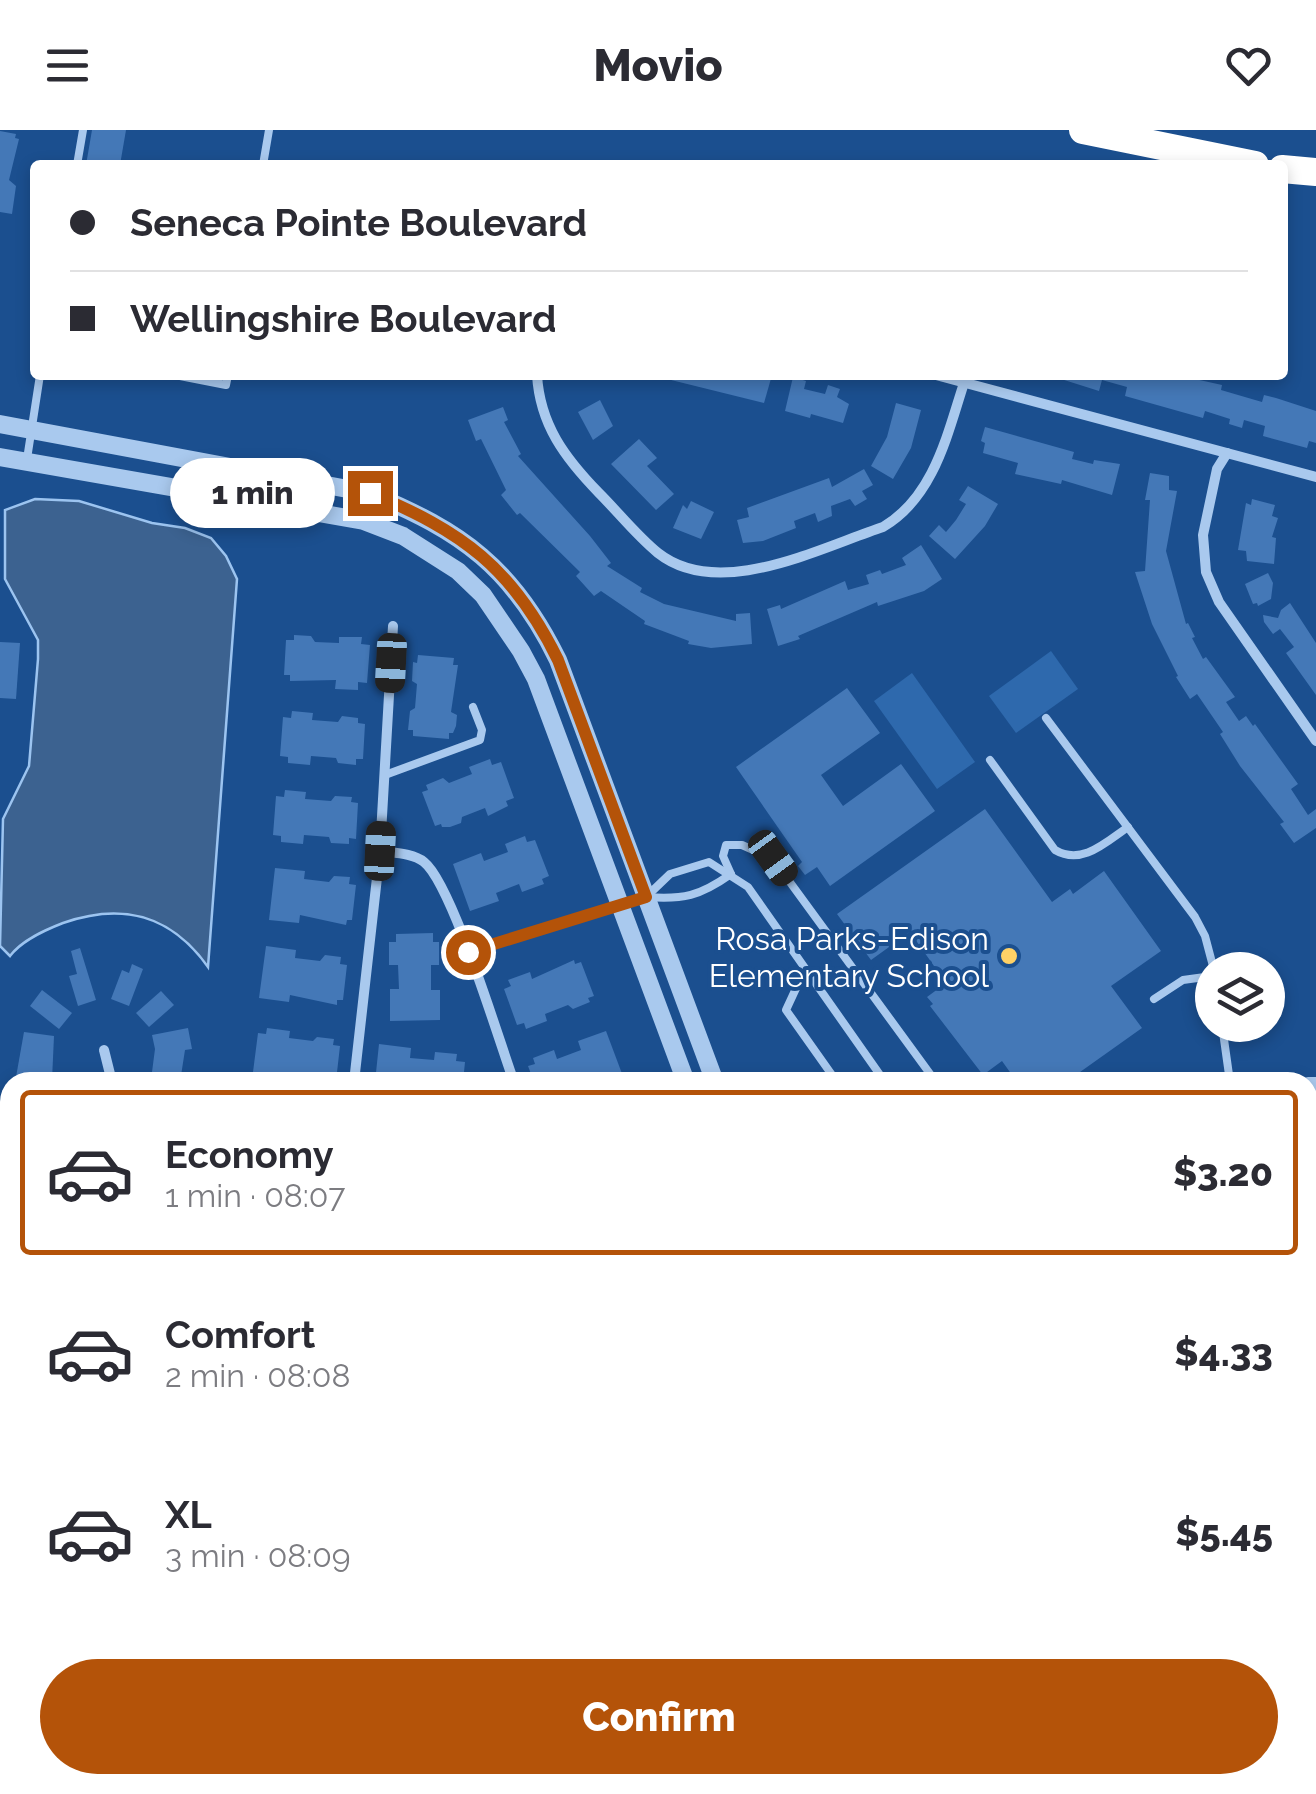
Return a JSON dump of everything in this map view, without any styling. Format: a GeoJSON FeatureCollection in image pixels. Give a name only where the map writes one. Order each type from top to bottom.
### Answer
{"type":"FeatureCollection","features":[{"type":"Feature","properties":{"kind":"highway"},"geometry":{"type":"LineString","coordinates":[[1084,130],[1231,160]]}},
{"type":"Feature","properties":{"kind":"highway"},"geometry":{"type":"LineString","coordinates":[[1288,170],[1316,172]]}},
{"type":"Feature","properties":{"kind":"street"},"geometry":{"type":"LineString","coordinates":[[537,380],[546,424],[571,464],[658,553],[688,570],[714,573],[750,571],[884,527],[902,516],[920,494],[942,450],[964,382]]}},
{"type":"Feature","properties":{"kind":"street"},"geometry":{"type":"LineString","coordinates":[[956,380],[1316,478]]}},
{"type":"Feature","properties":{"kind":"street"},"geometry":{"type":"LineString","coordinates":[[0,424],[370,493],[426,516],[475,548],[524,602],[558,660],[711,1072]]}},
{"type":"Feature","properties":{"kind":"street"},"geometry":{"type":"LineString","coordinates":[[1226,453],[1217,469],[1204,535],[1206,572],[1219,602],[1316,741]]}},
{"type":"Feature","properties":{"kind":"street"},"geometry":{"type":"LineString","coordinates":[[0,457],[364,521],[403,536],[458,571],[493,608],[536,679],[682,1072]]}},
{"type":"Feature","properties":{"kind":"street"},"geometry":{"type":"LineString","coordinates":[[355,1072],[380,851],[393,626]]}},
{"type":"Feature","properties":{"kind":"street"},"geometry":{"type":"LineString","coordinates":[[380,851],[421,858],[432,870],[468,952],[510,1072]]}},
{"type":"Feature","properties":{"kind":"street"},"geometry":{"type":"LineString","coordinates":[[468,952],[646,897]]}},
{"type":"Feature","properties":{"kind":"street"},"geometry":{"type":"LineString","coordinates":[[104,1050],[110,1072]]}},
{"type":"Feature","properties":{"kind":"lane"},"geometry":{"type":"LineString","coordinates":[[78,160],[83,130]]}},
{"type":"Feature","properties":{"kind":"lane"},"geometry":{"type":"LineString","coordinates":[[264,160],[269,130]]}},
{"type":"Feature","properties":{"kind":"lane"},"geometry":{"type":"LineString","coordinates":[[26,462],[39,380]]}},
{"type":"Feature","properties":{"kind":"lane"},"geometry":{"type":"LineString","coordinates":[[201,380],[226,385],[227,380]]}},
{"type":"Feature","properties":{"kind":"lane"},"geometry":{"type":"LineString","coordinates":[[384,774],[480,740],[482,730],[474,707]]}},
{"type":"Feature","properties":{"kind":"lane"},"geometry":{"type":"LineString","coordinates":[[1046,718],[1195,916],[1208,952]]}},
{"type":"Feature","properties":{"kind":"lane"},"geometry":{"type":"LineString","coordinates":[[990,760],[1055,850],[1064,855],[1088,854],[1128,828]]}},
{"type":"Feature","properties":{"kind":"lane"},"geometry":{"type":"LineString","coordinates":[[731,874],[723,856],[726,845],[742,845],[773,858],[929,1072]]}},
{"type":"Feature","properties":{"kind":"lane"},"geometry":{"type":"LineString","coordinates":[[646,897],[670,874],[709,862],[731,874],[748,887],[878,1072]]}},
{"type":"Feature","properties":{"kind":"lane"},"geometry":{"type":"LineString","coordinates":[[646,897],[678,900],[716,885],[731,874]]}},
{"type":"Feature","properties":{"kind":"lane"},"geometry":{"type":"LineString","coordinates":[[805,968],[786,1010],[830,1072]]}},
{"type":"Feature","properties":{"kind":"lane"},"geometry":{"type":"LineString","coordinates":[[1154,999],[1183,980],[1195,977]]}},
{"type":"Feature","properties":{"kind":"lane"},"geometry":{"type":"LineString","coordinates":[[1224,1042],[1229,1072]]}},
{"type":"Feature","properties":{"kind":"shaded area"},"geometry":{"type":"Polygon","coordinates":[[[35,499],[79,501],[211,538],[226,556],[237,579],[208,967],[178,935],[162,925],[125,914],[63,923],[27,940],[10,956],[0,946],[3,819],[29,766],[38,659],[38,640],[5,579],[5,510],[35,499]]]}},
{"type":"Feature","properties":{"kind":"shaded area"},"geometry":{"type":"Polygon","coordinates":[[[1051,651],[1078,689],[1016,733],[989,696],[1051,651]]]}},
{"type":"Feature","properties":{"kind":"shaded area"},"geometry":{"type":"Polygon","coordinates":[[[912,673],[975,762],[937,789],[874,701],[912,673]]]}},
{"type":"Feature","properties":{"kind":"building"},"geometry":{"type":"Polygon","coordinates":[[[92,130],[126,130],[121,160],[87,160],[92,130]]]}},
{"type":"Feature","properties":{"kind":"building"},"geometry":{"type":"Polygon","coordinates":[[[0,131],[16,134],[19,139],[9,180],[16,186],[12,214],[0,212],[0,131]]]}},
{"type":"Feature","properties":{"kind":"building"},"geometry":{"type":"Polygon","coordinates":[[[671,380],[771,380],[764,403],[671,380]]]}},
{"type":"Feature","properties":{"kind":"building"},"geometry":{"type":"Polygon","coordinates":[[[792,380],[806,381],[804,389],[825,394],[828,385],[840,389],[837,397],[849,404],[843,423],[785,411],[792,380]]]}},
{"type":"Feature","properties":{"kind":"building"},"geometry":{"type":"Polygon","coordinates":[[[1064,380],[1102,380],[1099,391],[1064,380]]]}},
{"type":"Feature","properties":{"kind":"building"},"geometry":{"type":"Polygon","coordinates":[[[1102,380],[1200,380],[1262,402],[1264,395],[1276,398],[1316,411],[1316,443],[1309,441],[1307,448],[1263,436],[1265,426],[1244,420],[1242,428],[1229,424],[1230,419],[1205,411],[1203,418],[1125,396],[1127,387],[1102,380]]]}},
{"type":"Feature","properties":{"kind":"building"},"geometry":{"type":"Polygon","coordinates":[[[600,400],[613,426],[593,440],[578,412],[600,400]]]}},
{"type":"Feature","properties":{"kind":"building"},"geometry":{"type":"Polygon","coordinates":[[[896,403],[921,410],[911,448],[893,479],[871,466],[887,437],[896,403]]]}},
{"type":"Feature","properties":{"kind":"building"},"geometry":{"type":"Polygon","coordinates":[[[503,407],[508,420],[504,422],[521,454],[518,456],[590,536],[611,563],[607,566],[642,588],[640,592],[664,604],[736,621],[736,614],[750,613],[752,644],[711,648],[688,644],[689,641],[644,624],[601,591],[594,596],[576,576],[580,572],[520,513],[517,515],[501,495],[506,490],[468,420],[503,407]]]}},
{"type":"Feature","properties":{"kind":"building"},"geometry":{"type":"Polygon","coordinates":[[[985,427],[1074,452],[1072,459],[1120,464],[1112,495],[1062,480],[1061,484],[1015,474],[1018,463],[983,453],[985,427]]]}},
{"type":"Feature","properties":{"kind":"building"},"geometry":{"type":"Polygon","coordinates":[[[639,439],[657,458],[647,466],[674,494],[656,510],[611,464],[639,439]]]}},
{"type":"Feature","properties":{"kind":"building"},"geometry":{"type":"Polygon","coordinates":[[[864,469],[873,485],[862,491],[867,499],[855,506],[850,499],[831,506],[832,516],[818,522],[815,513],[794,521],[796,528],[763,541],[743,543],[737,520],[749,517],[747,508],[829,478],[832,487],[864,469]]]}},
{"type":"Feature","properties":{"kind":"building"},"geometry":{"type":"Polygon","coordinates":[[[1150,473],[1169,476],[1169,490],[1177,491],[1166,551],[1186,624],[1195,637],[1192,638],[1203,659],[1206,657],[1235,697],[1226,702],[1239,721],[1246,716],[1255,724],[1298,784],[1291,789],[1308,815],[1316,809],[1316,828],[1294,843],[1280,824],[1284,822],[1240,766],[1197,694],[1190,699],[1152,624],[1135,572],[1145,571],[1150,500],[1145,500],[1150,473]]]}},
{"type":"Feature","properties":{"kind":"building"},"geometry":{"type":"Polygon","coordinates":[[[968,486],[998,504],[985,526],[955,559],[929,536],[939,525],[946,532],[956,520],[966,504],[959,500],[968,486]]]}},
{"type":"Feature","properties":{"kind":"building"},"geometry":{"type":"Polygon","coordinates":[[[1252,499],[1275,505],[1272,516],[1278,518],[1272,537],[1276,538],[1274,564],[1247,561],[1246,551],[1238,550],[1246,503],[1251,505],[1252,499]]]}},
{"type":"Feature","properties":{"kind":"building"},"geometry":{"type":"Polygon","coordinates":[[[691,501],[714,512],[701,539],[673,528],[683,505],[687,509],[691,501]]]}},
{"type":"Feature","properties":{"kind":"building"},"geometry":{"type":"Polygon","coordinates":[[[921,545],[942,579],[924,591],[878,606],[877,602],[778,646],[767,609],[780,605],[781,609],[845,581],[848,590],[869,584],[866,575],[906,565],[902,558],[921,545]]]}},
{"type":"Feature","properties":{"kind":"building"},"geometry":{"type":"Polygon","coordinates":[[[1268,573],[1273,583],[1271,599],[1258,606],[1253,604],[1245,584],[1268,573]]]}},
{"type":"Feature","properties":{"kind":"building"},"geometry":{"type":"Polygon","coordinates":[[[1290,603],[1316,643],[1316,695],[1286,653],[1294,647],[1280,629],[1273,634],[1264,622],[1263,615],[1278,618],[1290,603]]]}},
{"type":"Feature","properties":{"kind":"building"},"geometry":{"type":"Polygon","coordinates":[[[294,635],[311,636],[315,642],[339,643],[339,637],[362,637],[361,644],[370,645],[367,683],[358,682],[358,690],[335,689],[336,680],[290,681],[290,675],[284,675],[286,640],[294,640],[294,635]]]}},
{"type":"Feature","properties":{"kind":"building"},"geometry":{"type":"Polygon","coordinates":[[[0,642],[20,643],[16,699],[0,698],[0,642]]]}},
{"type":"Feature","properties":{"kind":"building"},"geometry":{"type":"Polygon","coordinates":[[[418,655],[454,658],[453,665],[458,665],[451,712],[457,715],[456,726],[449,739],[413,736],[413,730],[408,730],[417,684],[412,681],[413,662],[417,663],[418,655]]]}},
{"type":"Feature","properties":{"kind":"building"},"geometry":{"type":"Polygon","coordinates":[[[847,688],[880,733],[821,775],[843,806],[901,764],[935,811],[830,886],[817,867],[805,875],[798,866],[802,862],[736,767],[847,688]]]}},
{"type":"Feature","properties":{"kind":"building"},"geometry":{"type":"Polygon","coordinates":[[[292,711],[313,713],[312,720],[338,722],[342,716],[358,718],[358,723],[365,724],[363,759],[356,759],[356,765],[311,756],[310,765],[288,763],[288,757],[280,756],[283,717],[291,718],[292,711]]]}},
{"type":"Feature","properties":{"kind":"building"},"geometry":{"type":"Polygon","coordinates":[[[490,759],[492,765],[501,762],[514,798],[506,801],[508,806],[488,816],[485,808],[462,817],[461,823],[450,827],[435,826],[422,792],[428,790],[426,785],[443,778],[449,783],[472,774],[469,767],[490,759]]]}},
{"type":"Feature","properties":{"kind":"building"},"geometry":{"type":"Polygon","coordinates":[[[285,790],[306,792],[305,799],[331,801],[335,796],[352,797],[351,802],[358,803],[356,839],[349,838],[349,844],[331,843],[329,837],[304,835],[303,844],[281,842],[281,836],[273,835],[276,796],[284,797],[285,790]]]}},
{"type":"Feature","properties":{"kind":"building"},"geometry":{"type":"Polygon","coordinates":[[[985,809],[1052,902],[1070,889],[1073,894],[1104,871],[1161,951],[1111,986],[1142,1028],[1080,1072],[1010,1072],[1002,1061],[981,1072],[930,1006],[933,1004],[927,997],[946,983],[910,932],[871,960],[837,914],[985,809]]]}},
{"type":"Feature","properties":{"kind":"building"},"geometry":{"type":"Polygon","coordinates":[[[525,836],[527,842],[535,840],[549,876],[542,879],[544,884],[522,892],[519,884],[496,893],[499,901],[470,911],[453,864],[481,853],[484,861],[508,852],[505,844],[525,836]]]}},
{"type":"Feature","properties":{"kind":"building"},"geometry":{"type":"Polygon","coordinates":[[[275,868],[305,871],[304,879],[329,882],[334,876],[350,877],[349,884],[356,885],[352,920],[347,920],[346,925],[300,915],[299,923],[269,920],[275,868]]]}},
{"type":"Feature","properties":{"kind":"building"},"geometry":{"type":"Polygon","coordinates":[[[433,933],[433,942],[439,942],[439,965],[431,965],[431,990],[440,990],[440,1020],[390,1021],[390,989],[399,989],[398,965],[389,965],[389,942],[396,942],[396,934],[433,933]]]}},
{"type":"Feature","properties":{"kind":"building"},"geometry":{"type":"Polygon","coordinates":[[[266,946],[296,950],[295,958],[320,961],[325,955],[341,957],[340,964],[347,965],[343,1000],[337,1000],[337,1005],[290,995],[289,1002],[259,998],[266,946]]]}},
{"type":"Feature","properties":{"kind":"building"},"geometry":{"type":"Polygon","coordinates":[[[80,948],[96,1000],[78,1006],[69,976],[77,974],[71,951],[80,948]]]}},
{"type":"Feature","properties":{"kind":"building"},"geometry":{"type":"Polygon","coordinates":[[[574,960],[575,964],[581,962],[594,996],[588,998],[590,1002],[545,1014],[547,1021],[526,1029],[524,1023],[517,1025],[504,989],[511,986],[508,980],[530,972],[532,979],[574,960]]]}},
{"type":"Feature","properties":{"kind":"building"},"geometry":{"type":"Polygon","coordinates":[[[132,964],[143,969],[129,1006],[111,999],[122,970],[129,973],[132,964]]]}},
{"type":"Feature","properties":{"kind":"building"},"geometry":{"type":"Polygon","coordinates":[[[42,990],[72,1013],[59,1029],[30,1006],[42,990]]]}},
{"type":"Feature","properties":{"kind":"building"},"geometry":{"type":"Polygon","coordinates":[[[161,991],[174,1005],[149,1027],[136,1013],[161,991]]]}},
{"type":"Feature","properties":{"kind":"building"},"geometry":{"type":"Polygon","coordinates":[[[188,1028],[192,1049],[185,1050],[182,1072],[152,1072],[152,1035],[188,1028]]]}},
{"type":"Feature","properties":{"kind":"building"},"geometry":{"type":"Polygon","coordinates":[[[267,1028],[290,1031],[289,1038],[334,1039],[333,1045],[340,1046],[337,1072],[253,1072],[258,1033],[266,1034],[267,1028]]]}},
{"type":"Feature","properties":{"kind":"building"},"geometry":{"type":"Polygon","coordinates":[[[606,1031],[621,1072],[530,1072],[528,1066],[535,1064],[533,1058],[554,1050],[557,1059],[581,1050],[578,1041],[606,1031]]]}},
{"type":"Feature","properties":{"kind":"building"},"geometry":{"type":"Polygon","coordinates":[[[24,1032],[54,1036],[52,1072],[17,1072],[24,1032]]]}},
{"type":"Feature","properties":{"kind":"building"},"geometry":{"type":"Polygon","coordinates":[[[379,1044],[411,1048],[410,1058],[434,1060],[435,1052],[457,1054],[456,1061],[465,1062],[464,1072],[376,1072],[379,1044]]]}},
{"type":"Feature","properties":{"kind":"place","name":"Rosa Parks-Edison Elementary School"},"geometry":{"type":"Point","coordinates":[1009,956]}},
{"type":"Feature","properties":{"kind":"route"},"geometry":{"type":"LineString","coordinates":[[370,493],[426,516],[475,548],[541,626],[558,660],[646,897],[468,952]]}}]}
